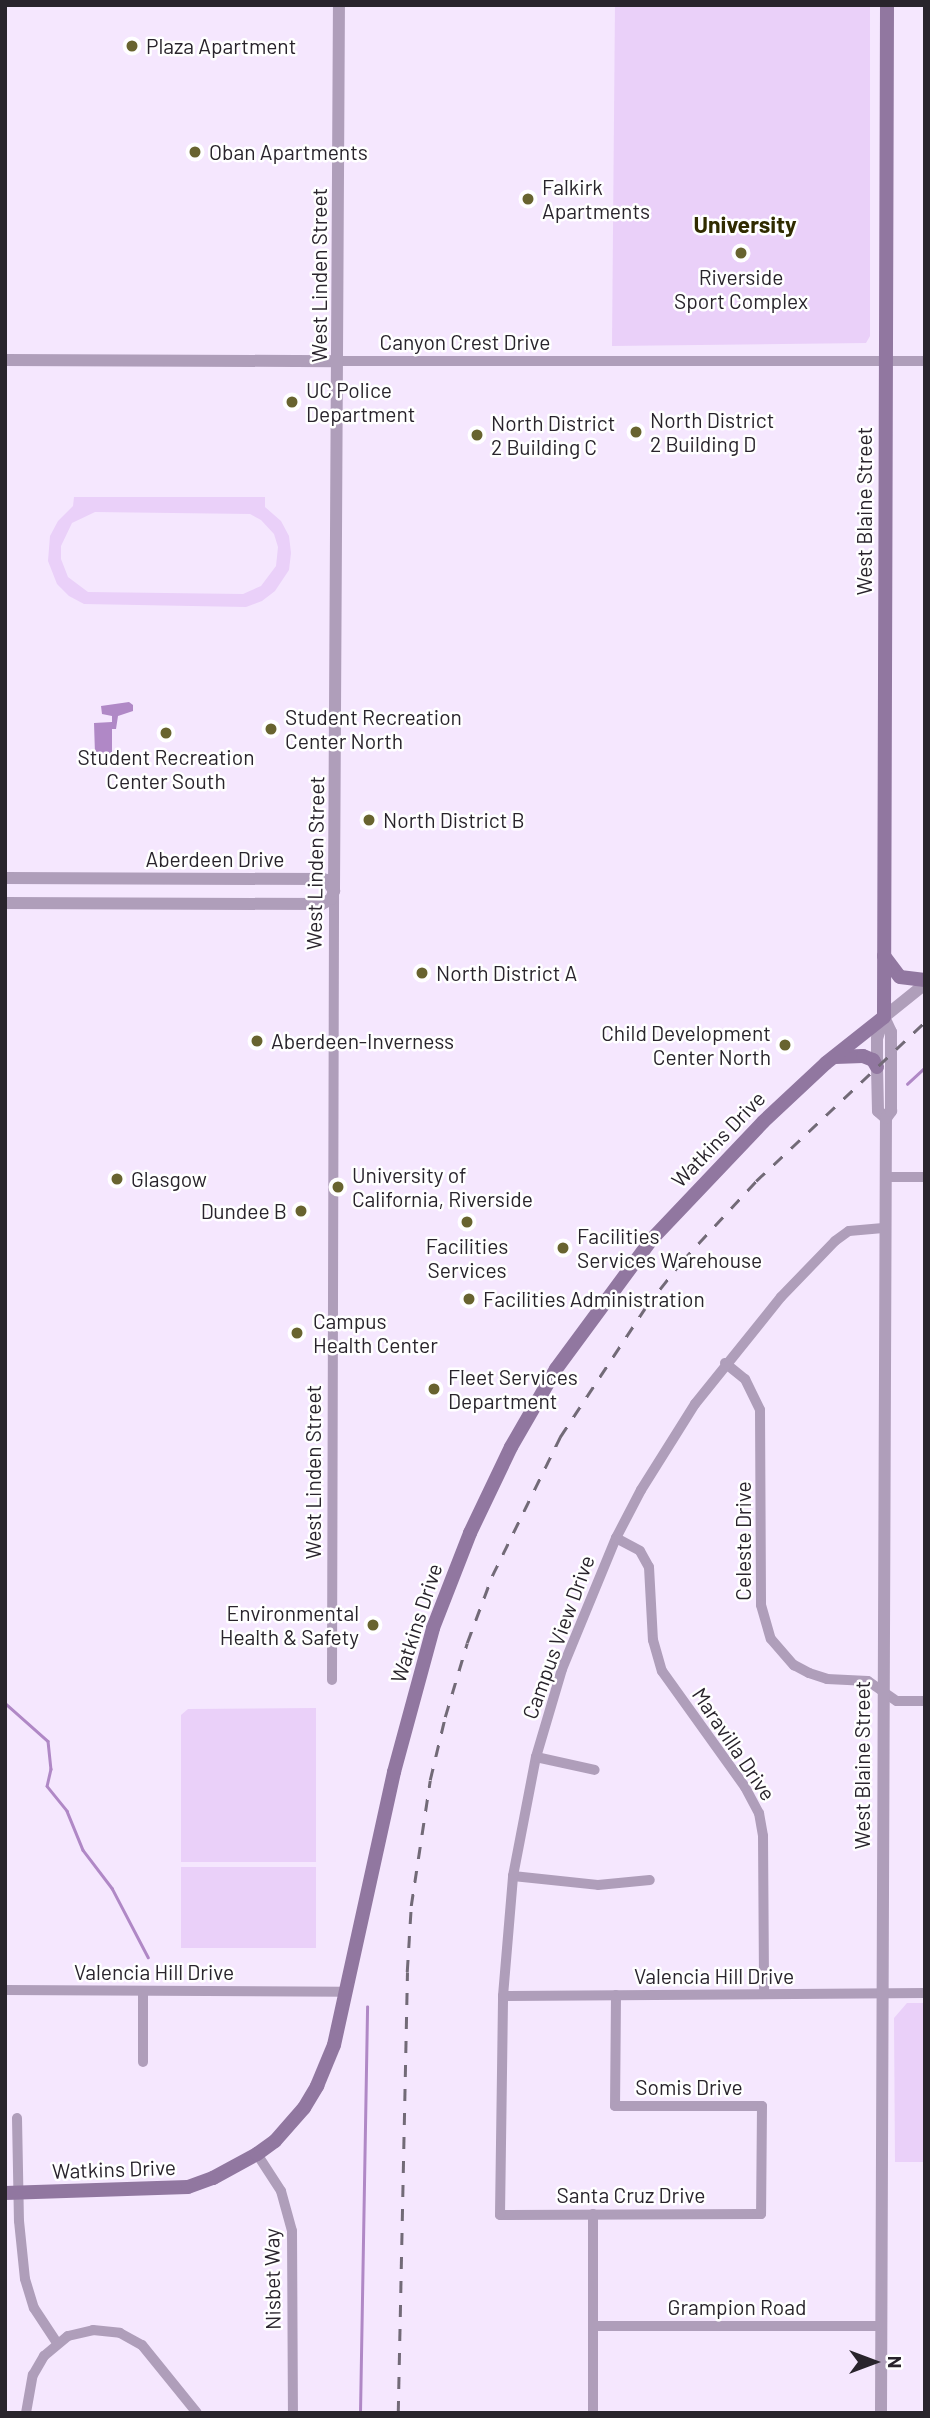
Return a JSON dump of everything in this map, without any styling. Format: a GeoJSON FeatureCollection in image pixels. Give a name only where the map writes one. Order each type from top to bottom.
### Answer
{"type":"FeatureCollection","features":[{"type":"Feature","properties":{"kind":"main road","name":"West Blaine Street"},"geometry":{"type":"LineString","coordinates":[[884,1017],[887,5]]}},
{"type":"Feature","properties":{"kind":"main road"},"geometry":{"type":"LineString","coordinates":[[884,956],[900,977],[925,982]]}},
{"type":"Feature","properties":{"kind":"main road","name":"Watkins Drive"},"geometry":{"type":"LineString","coordinates":[[12,2193],[188,2187],[213,2178],[257,2154],[290,2125],[317,2086],[334,2045],[398,1759],[433,1628],[470,1533],[511,1447],[556,1369],[652,1239],[754,1131],[834,1057],[884,1017]]}},
{"type":"Feature","properties":{"kind":"main road"},"geometry":{"type":"LineString","coordinates":[[834,1057],[863,1056],[873,1060],[877,1067]]}},
{"type":"Feature","properties":{"kind":"street","name":"West Linden Street"},"geometry":{"type":"LineString","coordinates":[[332,1680],[339,5]]}},
{"type":"Feature","properties":{"kind":"street","name":"Canyon Crest Drive"},"geometry":{"type":"LineString","coordinates":[[5,360],[925,361]]}},
{"type":"Feature","properties":{"kind":"street","name":"Aberdeen Drive"},"geometry":{"type":"LineString","coordinates":[[5,878],[323,879],[327,880],[334,891],[331,899],[322,904],[5,903]]}},
{"type":"Feature","properties":{"kind":"street","name":"Watkins Drive"},"geometry":{"type":"LineString","coordinates":[[884,1017],[925,982]]}},
{"type":"Feature","properties":{"kind":"street","name":"West Blaine Street"},"geometry":{"type":"LineString","coordinates":[[884,1017],[877,1038],[877,1067],[878,1111],[886,1118]]}},
{"type":"Feature","properties":{"kind":"street","name":"West Blaine Street"},"geometry":{"type":"LineString","coordinates":[[881,2413],[886,1118],[891,1111],[891,1032],[884,1017]]}},
{"type":"Feature","properties":{"kind":"street"},"geometry":{"type":"LineString","coordinates":[[887,1177],[925,1177]]}},
{"type":"Feature","properties":{"kind":"street","name":"Campus View Drive"},"geometry":{"type":"LineString","coordinates":[[500,2215],[503,1996],[513,1876],[536,1757],[562,1669],[616,1538],[668,1445],[725,1363],[781,1297],[835,1241],[849,1231],[886,1228]]}},
{"type":"Feature","properties":{"kind":"street","name":"Celeste Drive"},"geometry":{"type":"LineString","coordinates":[[725,1363],[745,1379],[760,1410],[761,1605],[771,1639],[794,1665],[809,1673],[842,1681],[868,1681],[897,1701],[925,1701]]}},
{"type":"Feature","properties":{"kind":"street","name":"Maravilla Drive"},"geometry":{"type":"LineString","coordinates":[[616,1538],[640,1551],[649,1567],[653,1640],[662,1671],[745,1787],[759,1813],[762,1836],[764,1994]]}},
{"type":"Feature","properties":{"kind":"street"},"geometry":{"type":"LineString","coordinates":[[536,1757],[595,1770]]}},
{"type":"Feature","properties":{"kind":"street"},"geometry":{"type":"LineString","coordinates":[[513,1876],[598,1885],[650,1880]]}},
{"type":"Feature","properties":{"kind":"street","name":"Valencia Hill Drive"},"geometry":{"type":"LineString","coordinates":[[5,1990],[344,1992]]}},
{"type":"Feature","properties":{"kind":"street"},"geometry":{"type":"LineString","coordinates":[[143,1991],[143,2062]]}},
{"type":"Feature","properties":{"kind":"street","name":"Valencia Hill Drive"},"geometry":{"type":"LineString","coordinates":[[503,1996],[925,1993]]}},
{"type":"Feature","properties":{"kind":"street","name":"Somis Drive"},"geometry":{"type":"LineString","coordinates":[[615,1995],[615,2106],[762,2106],[761,2214]]}},
{"type":"Feature","properties":{"kind":"street"},"geometry":{"type":"LineString","coordinates":[[17,2118],[12,2193],[20,2246],[29,2295],[41,2322],[57,2343]]}},
{"type":"Feature","properties":{"kind":"street","name":"Nisbet Way"},"geometry":{"type":"LineString","coordinates":[[257,2154],[281,2191],[292,2231],[293,2413]]}},
{"type":"Feature","properties":{"kind":"street"},"geometry":{"type":"LineString","coordinates":[[593,2214],[593,2413]]}},
{"type":"Feature","properties":{"kind":"street","name":"Santa Cruz Drive"},"geometry":{"type":"LineString","coordinates":[[500,2215],[761,2214]]}},
{"type":"Feature","properties":{"kind":"street","name":"Grampion Road"},"geometry":{"type":"LineString","coordinates":[[593,2326],[881,2326]]}},
{"type":"Feature","properties":{"kind":"street"},"geometry":{"type":"LineString","coordinates":[[26,2413],[36,2368],[57,2343],[68,2336],[93,2330],[112,2330],[130,2338],[152,2356],[197,2413]]}},
{"type":"Feature","properties":{"kind":"shaded area","name":"Riverside Sport Complex"},"geometry":{"type":"Polygon","coordinates":[[[615,5],[870,5],[870,336],[866,343],[612,346],[615,5]]]}},
{"type":"Feature","properties":{"kind":"shaded area"},"geometry":{"type":"Polygon","coordinates":[[[74,497],[265,497],[265,507],[281,521],[289,536],[289,570],[275,591],[262,601],[246,607],[84,604],[69,596],[57,584],[48,561],[50,536],[58,521],[73,506],[74,497]],[[95,512],[72,523],[61,546],[61,559],[68,577],[88,592],[243,594],[261,586],[276,566],[278,547],[274,534],[261,520],[250,514],[95,512]]]}},
{"type":"Feature","properties":{"kind":"shaded area"},"geometry":{"type":"Polygon","coordinates":[[[129,702],[133,705],[133,711],[118,716],[116,729],[112,729],[112,754],[95,754],[94,723],[112,722],[112,716],[102,714],[101,706],[129,702]]]}},
{"type":"Feature","properties":{"kind":"shaded area"},"geometry":{"type":"Polygon","coordinates":[[[316,1708],[316,1862],[181,1862],[181,1715],[188,1709],[316,1708]]]}},
{"type":"Feature","properties":{"kind":"shaded area"},"geometry":{"type":"Polygon","coordinates":[[[181,1867],[316,1867],[316,1948],[181,1948],[181,1867]]]}},
{"type":"Feature","properties":{"kind":"shaded area"},"geometry":{"type":"Polygon","coordinates":[[[907,2003],[925,2003],[925,2162],[895,2162],[894,2018],[907,2003]]]}},
{"type":"Feature","properties":{"kind":"waterway"},"geometry":{"type":"LineString","coordinates":[[907,1084],[925,1067]]}},
{"type":"Feature","properties":{"kind":"waterway"},"geometry":{"type":"LineString","coordinates":[[5,1703],[48,1741],[51,1769],[47,1786],[67,1811],[83,1850],[112,1888],[148,1957]]}},
{"type":"Feature","properties":{"kind":"waterway"},"geometry":{"type":"LineString","coordinates":[[360,2413],[367,2007]]}},
{"type":"Feature","properties":{"kind":"railway"},"geometry":{"type":"LineString","coordinates":[[398,2413],[407,1972],[411,1906],[430,1780],[445,1717],[467,1643],[492,1576],[560,1437],[645,1308],[682,1261],[756,1181],[925,1022]]}},
{"type":"Feature","properties":{"kind":"place","name":"Plaza Apartment"},"geometry":{"type":"Point","coordinates":[132,46]}},
{"type":"Feature","properties":{"kind":"place","name":"Oban Apartments"},"geometry":{"type":"Point","coordinates":[195,152]}},
{"type":"Feature","properties":{"kind":"place","name":"Falkirk Apartments"},"geometry":{"type":"Point","coordinates":[528,199]}},
{"type":"Feature","properties":{"kind":"place","name":"Riverside Sport Complex"},"geometry":{"type":"Point","coordinates":[741,253]}},
{"type":"Feature","properties":{"kind":"place","name":"UC Police Department"},"geometry":{"type":"Point","coordinates":[292,402]}},
{"type":"Feature","properties":{"kind":"place","name":"North District 2 Building D"},"geometry":{"type":"Point","coordinates":[636,432]}},
{"type":"Feature","properties":{"kind":"place","name":"North District 2 Building C"},"geometry":{"type":"Point","coordinates":[477,435]}},
{"type":"Feature","properties":{"kind":"place","name":"Student Recreation Center North"},"geometry":{"type":"Point","coordinates":[271,729]}},
{"type":"Feature","properties":{"kind":"place","name":"Student Recreation Center South"},"geometry":{"type":"Point","coordinates":[166,733]}},
{"type":"Feature","properties":{"kind":"place","name":"North District B"},"geometry":{"type":"Point","coordinates":[369,820]}},
{"type":"Feature","properties":{"kind":"place","name":"North District A"},"geometry":{"type":"Point","coordinates":[422,973]}},
{"type":"Feature","properties":{"kind":"place","name":"Aberdeen-Inverness"},"geometry":{"type":"Point","coordinates":[257,1041]}},
{"type":"Feature","properties":{"kind":"place","name":"Child Development Center North"},"geometry":{"type":"Point","coordinates":[785,1045]}},
{"type":"Feature","properties":{"kind":"place","name":"Glasgow"},"geometry":{"type":"Point","coordinates":[117,1179]}},
{"type":"Feature","properties":{"kind":"place","name":"University of California, Riverside"},"geometry":{"type":"Point","coordinates":[338,1187]}},
{"type":"Feature","properties":{"kind":"place","name":"Dundee B"},"geometry":{"type":"Point","coordinates":[301,1211]}},
{"type":"Feature","properties":{"kind":"place","name":"Facilities Services"},"geometry":{"type":"Point","coordinates":[467,1222]}},
{"type":"Feature","properties":{"kind":"place","name":"Facilities Services Warehouse"},"geometry":{"type":"Point","coordinates":[563,1248]}},
{"type":"Feature","properties":{"kind":"place","name":"Facilities Administration"},"geometry":{"type":"Point","coordinates":[469,1299]}},
{"type":"Feature","properties":{"kind":"place","name":"Campus Health Center"},"geometry":{"type":"Point","coordinates":[297,1333]}},
{"type":"Feature","properties":{"kind":"place","name":"Fleet Services Department"},"geometry":{"type":"Point","coordinates":[434,1389]}},
{"type":"Feature","properties":{"kind":"place","name":"Environmental Health & Safety"},"geometry":{"type":"Point","coordinates":[373,1625]}},
{"type":"Feature","properties":{"kind":"district","name":"University"},"geometry":{"type":"Point","coordinates":[745,224]}}]}
